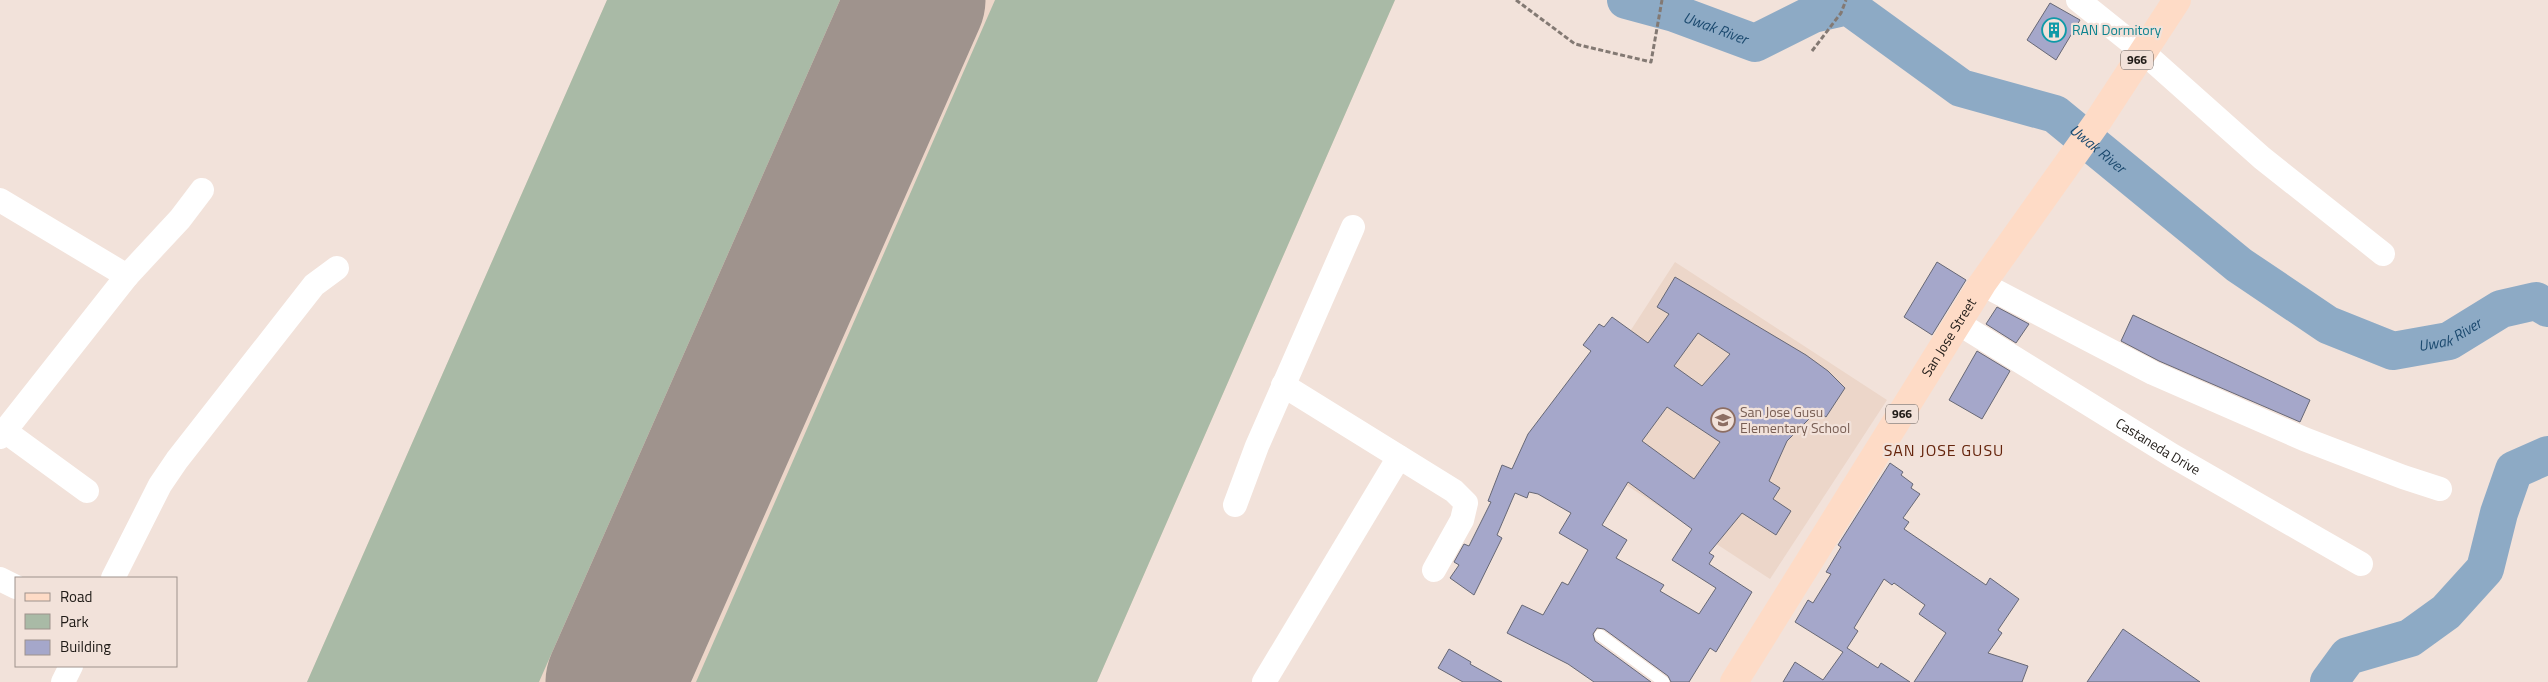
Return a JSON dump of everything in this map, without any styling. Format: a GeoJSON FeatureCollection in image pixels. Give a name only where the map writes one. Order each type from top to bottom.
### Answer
{"type":"FeatureCollection","features":[{"type":"Feature","properties":{"kind":"main road","name":"San Jose Street"},"geometry":{"type":"LineString","coordinates":[[1734,682],[1982,284],[2098,121],[2177,0]]}},
{"type":"Feature","properties":{"kind":"street"},"geometry":{"type":"LineString","coordinates":[[2078,0],[2143,52],[2262,158],[2383,254]]}},
{"type":"Feature","properties":{"kind":"street"},"geometry":{"type":"LineString","coordinates":[[87,491],[3,434],[127,276],[180,219],[202,190]]}},
{"type":"Feature","properties":{"kind":"street"},"geometry":{"type":"LineString","coordinates":[[0,200],[127,276]]}},
{"type":"Feature","properties":{"kind":"street"},"geometry":{"type":"LineString","coordinates":[[1236,505],[1257,446],[1353,227]]}},
{"type":"Feature","properties":{"kind":"street"},"geometry":{"type":"LineString","coordinates":[[114,577],[160,484],[177,460],[314,285],[337,268]]}},
{"type":"Feature","properties":{"kind":"street"},"geometry":{"type":"LineString","coordinates":[[1982,284],[2153,373],[2304,439],[2403,477],[2440,489]]}},
{"type":"Feature","properties":{"kind":"street","name":"Castaneda Drive"},"geometry":{"type":"LineString","coordinates":[[1958,323],[2173,456],[2361,564]]}},
{"type":"Feature","properties":{"kind":"street"},"geometry":{"type":"LineString","coordinates":[[1283,385],[1454,491],[1466,503],[1462,520],[1434,570]]}},
{"type":"Feature","properties":{"kind":"street"},"geometry":{"type":"LineString","coordinates":[[1264,682],[1399,457]]}},
{"type":"Feature","properties":{"kind":"street"},"geometry":{"type":"LineString","coordinates":[[0,579],[15,586]]}},
{"type":"Feature","properties":{"kind":"street"},"geometry":{"type":"LineString","coordinates":[[63,682],[70,667]]}},
{"type":"Feature","properties":{"kind":"lane"},"geometry":{"type":"LineString","coordinates":[[1600,635],[1664,682]]}},
{"type":"Feature","properties":{"kind":"path"},"geometry":{"type":"LineString","coordinates":[[1516,0],[1575,44],[1651,62],[1656,23],[1662,0]]}},
{"type":"Feature","properties":{"kind":"path"},"geometry":{"type":"LineString","coordinates":[[1812,51],[1841,13],[1846,0]]}},
{"type":"Feature","properties":{"kind":"shaded area"},"geometry":{"type":"Polygon","coordinates":[[[607,0],[1395,0],[1097,682],[307,682],[607,0]]]}},
{"type":"Feature","properties":{"kind":"shaded area","name":"San Jose Gusu Elementary School"},"geometry":{"type":"Polygon","coordinates":[[[1675,262],[1887,400],[1770,579],[1559,441],[1675,262]]]}},
{"type":"Feature","properties":{"kind":"green space"},"geometry":{"type":"Polygon","coordinates":[[[607,0],[840,0],[539,682],[307,682],[607,0]]]}},
{"type":"Feature","properties":{"kind":"green space"},"geometry":{"type":"Polygon","coordinates":[[[995,0],[1395,0],[1097,682],[696,682],[995,0]]]}},
{"type":"Feature","properties":{"kind":"building","name":"RAN Dormitory"},"geometry":{"type":"Polygon","coordinates":[[[2050,3],[2080,20],[2056,60],[2027,40],[2050,3]]]}},
{"type":"Feature","properties":{"kind":"building"},"geometry":{"type":"Polygon","coordinates":[[[1937,262],[1966,280],[1932,335],[1904,317],[1937,262]]]}},
{"type":"Feature","properties":{"kind":"building"},"geometry":{"type":"Polygon","coordinates":[[[1675,277],[1806,355],[1828,371],[1845,388],[1826,417],[1817,411],[1787,441],[1769,481],[1780,488],[1773,499],[1791,511],[1776,535],[1742,513],[1709,553],[1714,556],[1709,564],[1752,592],[1716,652],[1710,648],[1689,682],[1671,682],[1668,676],[1604,629],[1597,628],[1593,634],[1595,641],[1651,682],[1594,682],[1568,664],[1507,633],[1522,605],[1543,615],[1562,582],[1568,585],[1588,550],[1559,533],[1571,513],[1538,494],[1529,492],[1527,498],[1515,493],[1497,535],[1502,538],[1474,595],[1450,578],[1459,565],[1454,562],[1464,544],[1469,546],[1491,502],[1488,501],[1502,465],[1512,469],[1528,434],[1591,351],[1583,345],[1599,324],[1604,327],[1612,317],[1648,343],[1669,314],[1657,307],[1675,277]],[[1698,333],[1674,366],[1702,386],[1730,354],[1698,333]],[[1667,407],[1642,441],[1694,479],[1720,442],[1667,407]],[[1628,482],[1602,525],[1627,540],[1616,558],[1664,585],[1660,591],[1699,614],[1716,588],[1672,560],[1692,529],[1628,482]]]}},
{"type":"Feature","properties":{"kind":"building"},"geometry":{"type":"Polygon","coordinates":[[[1997,307],[2029,324],[2016,343],[1986,324],[1997,307]]]}},
{"type":"Feature","properties":{"kind":"building"},"geometry":{"type":"Polygon","coordinates":[[[2133,315],[2310,400],[2300,422],[2159,361],[2121,341],[2133,315]]]}},
{"type":"Feature","properties":{"kind":"building"},"geometry":{"type":"Polygon","coordinates":[[[1977,351],[2010,371],[1982,419],[1949,400],[1977,351]]]}},
{"type":"Feature","properties":{"kind":"building"},"geometry":{"type":"Polygon","coordinates":[[[1890,463],[1903,472],[1901,475],[1913,484],[1911,488],[1920,494],[1903,518],[1909,522],[1904,529],[1986,585],[1990,578],[2019,599],[1998,630],[2002,633],[1988,653],[2028,666],[2022,682],[1914,682],[1946,633],[1919,614],[1925,605],[1894,583],[1892,585],[1884,579],[1854,628],[1858,631],[1847,648],[1878,668],[1881,663],[1910,682],[1783,682],[1795,662],[1823,680],[1843,652],[1795,622],[1808,600],[1813,603],[1831,574],[1826,572],[1841,547],[1838,545],[1890,463]]]}},
{"type":"Feature","properties":{"kind":"building"},"geometry":{"type":"Polygon","coordinates":[[[2123,629],[2200,682],[2087,682],[2123,629]]]}},
{"type":"Feature","properties":{"kind":"building"},"geometry":{"type":"Polygon","coordinates":[[[1449,649],[1471,662],[1470,664],[1502,682],[1463,682],[1438,668],[1449,649]]]}},
{"type":"Feature","properties":{"kind":"waterway","name":"Uwak River"},"geometry":{"type":"LineString","coordinates":[[1626,0],[1674,13],[1755,43],[1813,14],[1848,6],[1961,88],[2055,114],[2239,265],[2328,325],[2393,351],[2449,341],[2501,309],[2536,301],[2548,308]]}},
{"type":"Feature","properties":{"kind":"waterway","name":"Uwak River"},"geometry":{"type":"LineString","coordinates":[[2329,682],[2348,656],[2410,638],[2446,612],[2485,569],[2499,513],[2514,470],[2548,455]]}},
{"type":"Feature","properties":{"kind":"runway"},"geometry":{"type":"LineString","coordinates":[[615,682],[916,0]]}},
{"type":"Feature","properties":{"kind":"place","name":"RAN Dormitory"},"geometry":{"type":"Point","coordinates":[2054,30]}},
{"type":"Feature","properties":{"kind":"place","name":"San Jose Gusu Elementary School"},"geometry":{"type":"Point","coordinates":[1723,420]}},
{"type":"Feature","properties":{"kind":"district","name":"SAN JOSE GUSU"},"geometry":{"type":"Point","coordinates":[1944,450]}}]}
